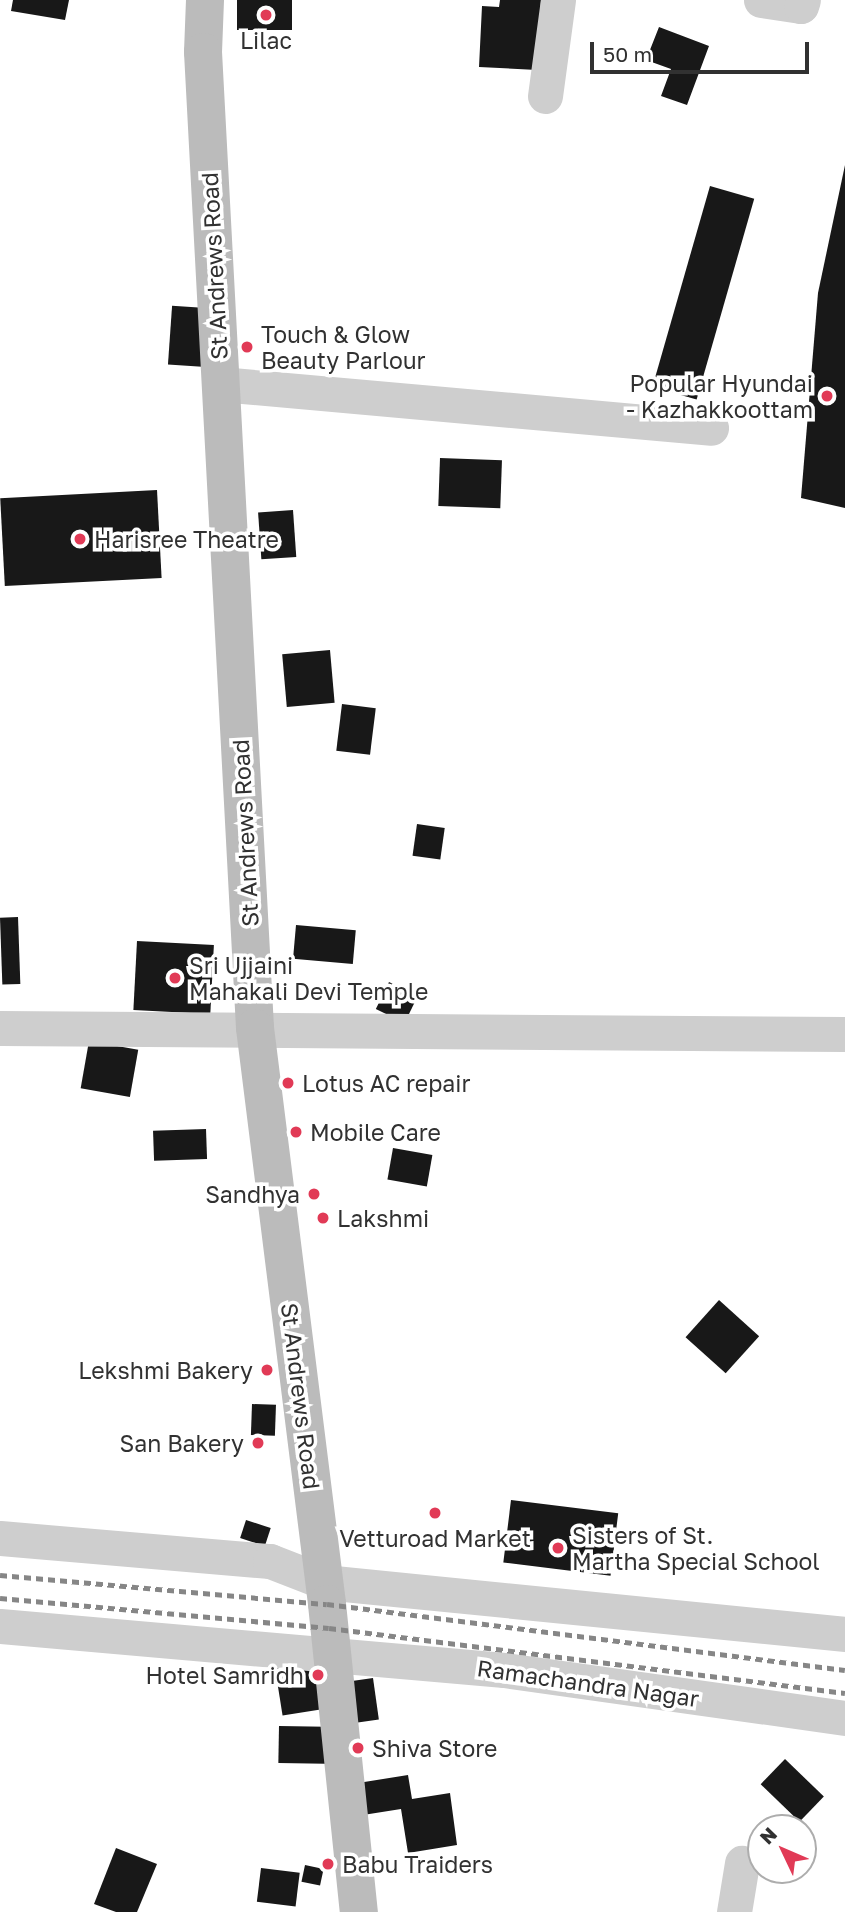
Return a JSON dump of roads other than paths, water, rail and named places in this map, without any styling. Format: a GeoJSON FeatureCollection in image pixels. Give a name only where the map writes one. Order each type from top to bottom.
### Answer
{"type":"FeatureCollection","features":[{"type":"Feature","properties":{"kind":"main road","name":"St Andrews Road"},"geometry":{"type":"LineString","coordinates":[[205,0],[203,52],[255,1028],[324,1582],[359,1912]]}},
{"type":"Feature","properties":{"kind":"street"},"geometry":{"type":"LineString","coordinates":[[545,96],[558,0]]}},
{"type":"Feature","properties":{"kind":"street"},"geometry":{"type":"LineString","coordinates":[[761,0],[801,6],[803,0]]}},
{"type":"Feature","properties":{"kind":"street"},"geometry":{"type":"LineString","coordinates":[[220,383],[711,428]]}},
{"type":"Feature","properties":{"kind":"street"},"geometry":{"type":"LineString","coordinates":[[0,1028],[845,1034]]}},
{"type":"Feature","properties":{"kind":"street"},"geometry":{"type":"LineString","coordinates":[[0,1538],[270,1561],[324,1582],[845,1634]]}},
{"type":"Feature","properties":{"kind":"street","name":"Ramachandra Nagar"},"geometry":{"type":"LineString","coordinates":[[0,1626],[291,1654],[330,1653],[504,1670],[845,1718]]}},
{"type":"Feature","properties":{"kind":"street"},"geometry":{"type":"LineString","coordinates":[[734,1912],[742,1863]]}},
{"type":"Feature","properties":{"kind":"railway"},"geometry":{"type":"LineString","coordinates":[[0,1575],[327,1604],[845,1670]]}},
{"type":"Feature","properties":{"kind":"railway"},"geometry":{"type":"LineString","coordinates":[[0,1598],[329,1628],[845,1693]]}},
{"type":"Feature","properties":{"kind":"place","name":"Lilac"},"geometry":{"type":"Point","coordinates":[266,15]}},
{"type":"Feature","properties":{"kind":"place","name":"Touch & Glow Beauty Parlour"},"geometry":{"type":"Point","coordinates":[247,347]}},
{"type":"Feature","properties":{"kind":"place","name":"Popular Hyundai - Kazhakkoottam"},"geometry":{"type":"Point","coordinates":[827,396]}},
{"type":"Feature","properties":{"kind":"place","name":"Harisree Theatre"},"geometry":{"type":"Point","coordinates":[80,539]}},
{"type":"Feature","properties":{"kind":"place","name":"Sri Ujjaini Mahakali Devi Temple"},"geometry":{"type":"Point","coordinates":[175,978]}},
{"type":"Feature","properties":{"kind":"place","name":"Lotus AC repair"},"geometry":{"type":"Point","coordinates":[288,1083]}},
{"type":"Feature","properties":{"kind":"place","name":"Mobile Care"},"geometry":{"type":"Point","coordinates":[296,1132]}},
{"type":"Feature","properties":{"kind":"place","name":"Sandhya"},"geometry":{"type":"Point","coordinates":[314,1194]}},
{"type":"Feature","properties":{"kind":"place","name":"Lakshmi"},"geometry":{"type":"Point","coordinates":[323,1218]}},
{"type":"Feature","properties":{"kind":"place","name":"Lekshmi Bakery"},"geometry":{"type":"Point","coordinates":[267,1370]}},
{"type":"Feature","properties":{"kind":"place","name":"San Bakery"},"geometry":{"type":"Point","coordinates":[258,1443]}},
{"type":"Feature","properties":{"kind":"place","name":"Vetturoad Market"},"geometry":{"type":"Point","coordinates":[435,1513]}},
{"type":"Feature","properties":{"kind":"place","name":"Sisters of St. Martha Special School"},"geometry":{"type":"Point","coordinates":[558,1548]}},
{"type":"Feature","properties":{"kind":"place","name":"Hotel Samridh"},"geometry":{"type":"Point","coordinates":[318,1675]}},
{"type":"Feature","properties":{"kind":"place","name":"Shiva Store"},"geometry":{"type":"Point","coordinates":[358,1748]}},
{"type":"Feature","properties":{"kind":"place","name":"Babu Traiders"},"geometry":{"type":"Point","coordinates":[328,1864]}}]}
